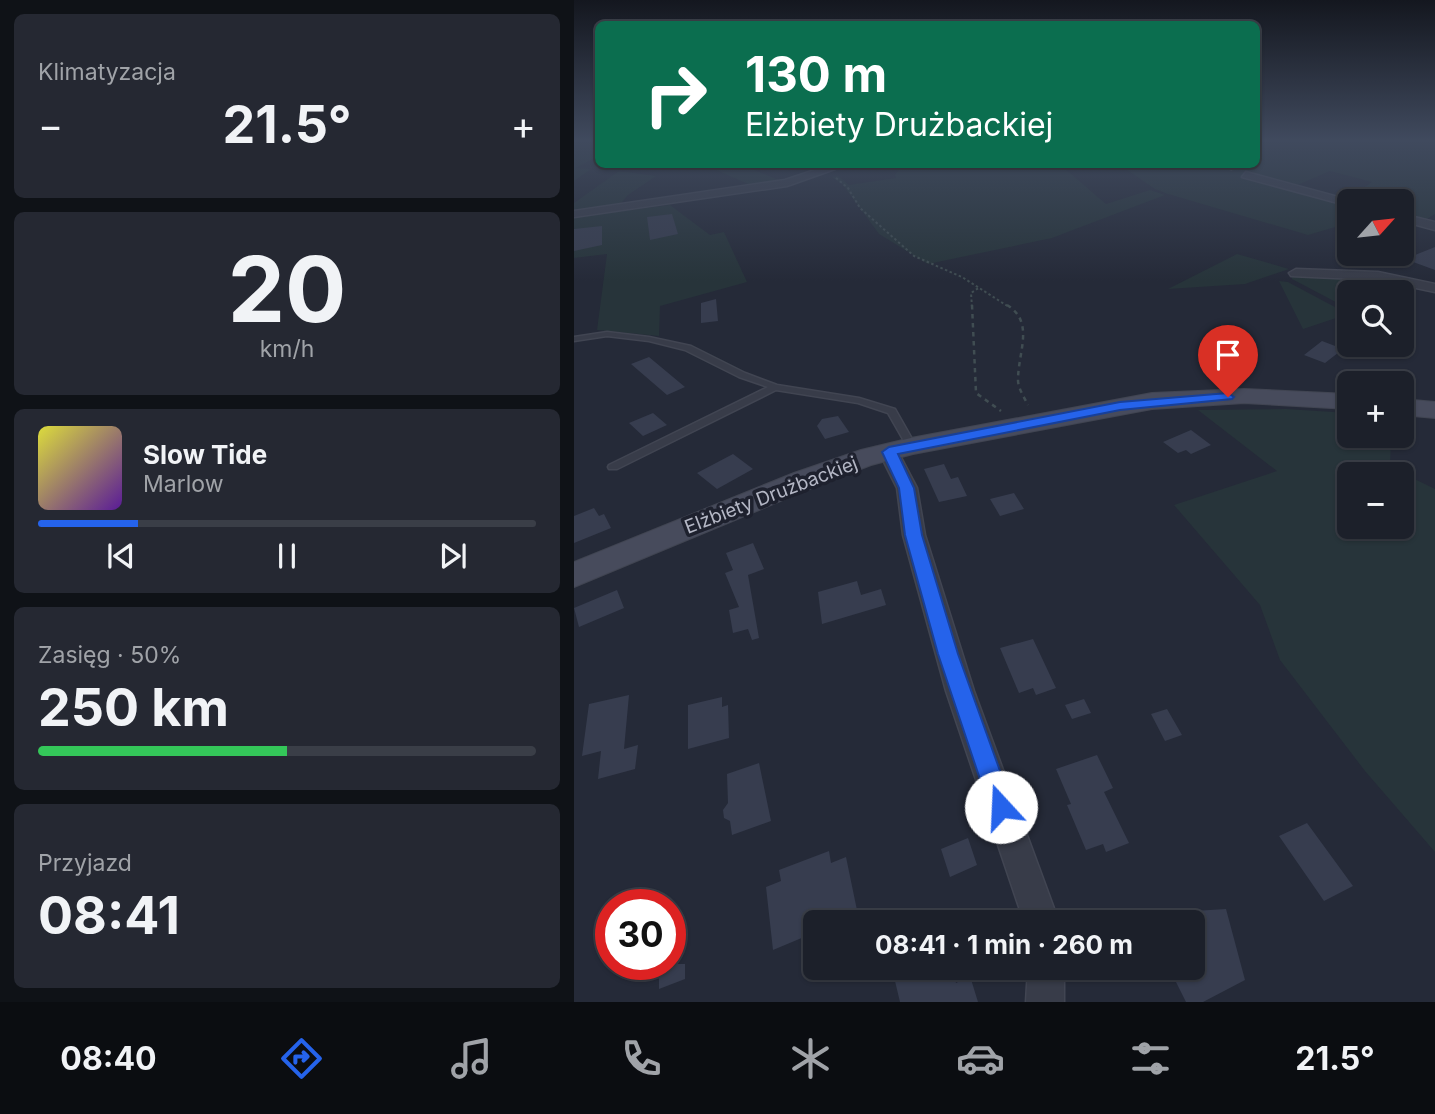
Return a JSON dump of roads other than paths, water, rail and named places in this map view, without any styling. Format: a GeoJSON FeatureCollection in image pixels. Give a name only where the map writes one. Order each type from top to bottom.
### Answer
{"type":"FeatureCollection","features":[{"type":"Feature","properties":{"kind":"street"},"geometry":{"type":"LineString","coordinates":[[574,214],[725,194],[758,187]]}},
{"type":"Feature","properties":{"kind":"street"},"geometry":{"type":"LineString","coordinates":[[1289,187],[1337,200]]}},
{"type":"Feature","properties":{"kind":"street"},"geometry":{"type":"LineString","coordinates":[[1414,220],[1435,226]]}},
{"type":"Feature","properties":{"kind":"street"},"geometry":{"type":"LineString","coordinates":[[1296,273],[1358,274],[1435,288]]}},
{"type":"Feature","properties":{"kind":"street","name":"Elżbiety Drużbackiej"},"geometry":{"type":"LineString","coordinates":[[574,575],[804,480],[900,449],[1019,425],[1179,399],[1244,396],[1337,401]]}},
{"type":"Feature","properties":{"kind":"street"},"geometry":{"type":"LineString","coordinates":[[1414,408],[1435,410]]}},
{"type":"Feature","properties":{"kind":"street"},"geometry":{"type":"LineString","coordinates":[[900,449],[914,535],[960,691],[1038,910]]}},
{"type":"Feature","properties":{"kind":"street"},"geometry":{"type":"LineString","coordinates":[[1045,1002],[1046,980]]}},
{"type":"Feature","properties":{"kind":"lane"},"geometry":{"type":"LineString","coordinates":[[574,339],[607,334],[677,346],[775,387],[859,401],[892,411],[900,449]]}},
{"type":"Feature","properties":{"kind":"lane"},"geometry":{"type":"LineString","coordinates":[[613,467],[775,387]]}}]}
